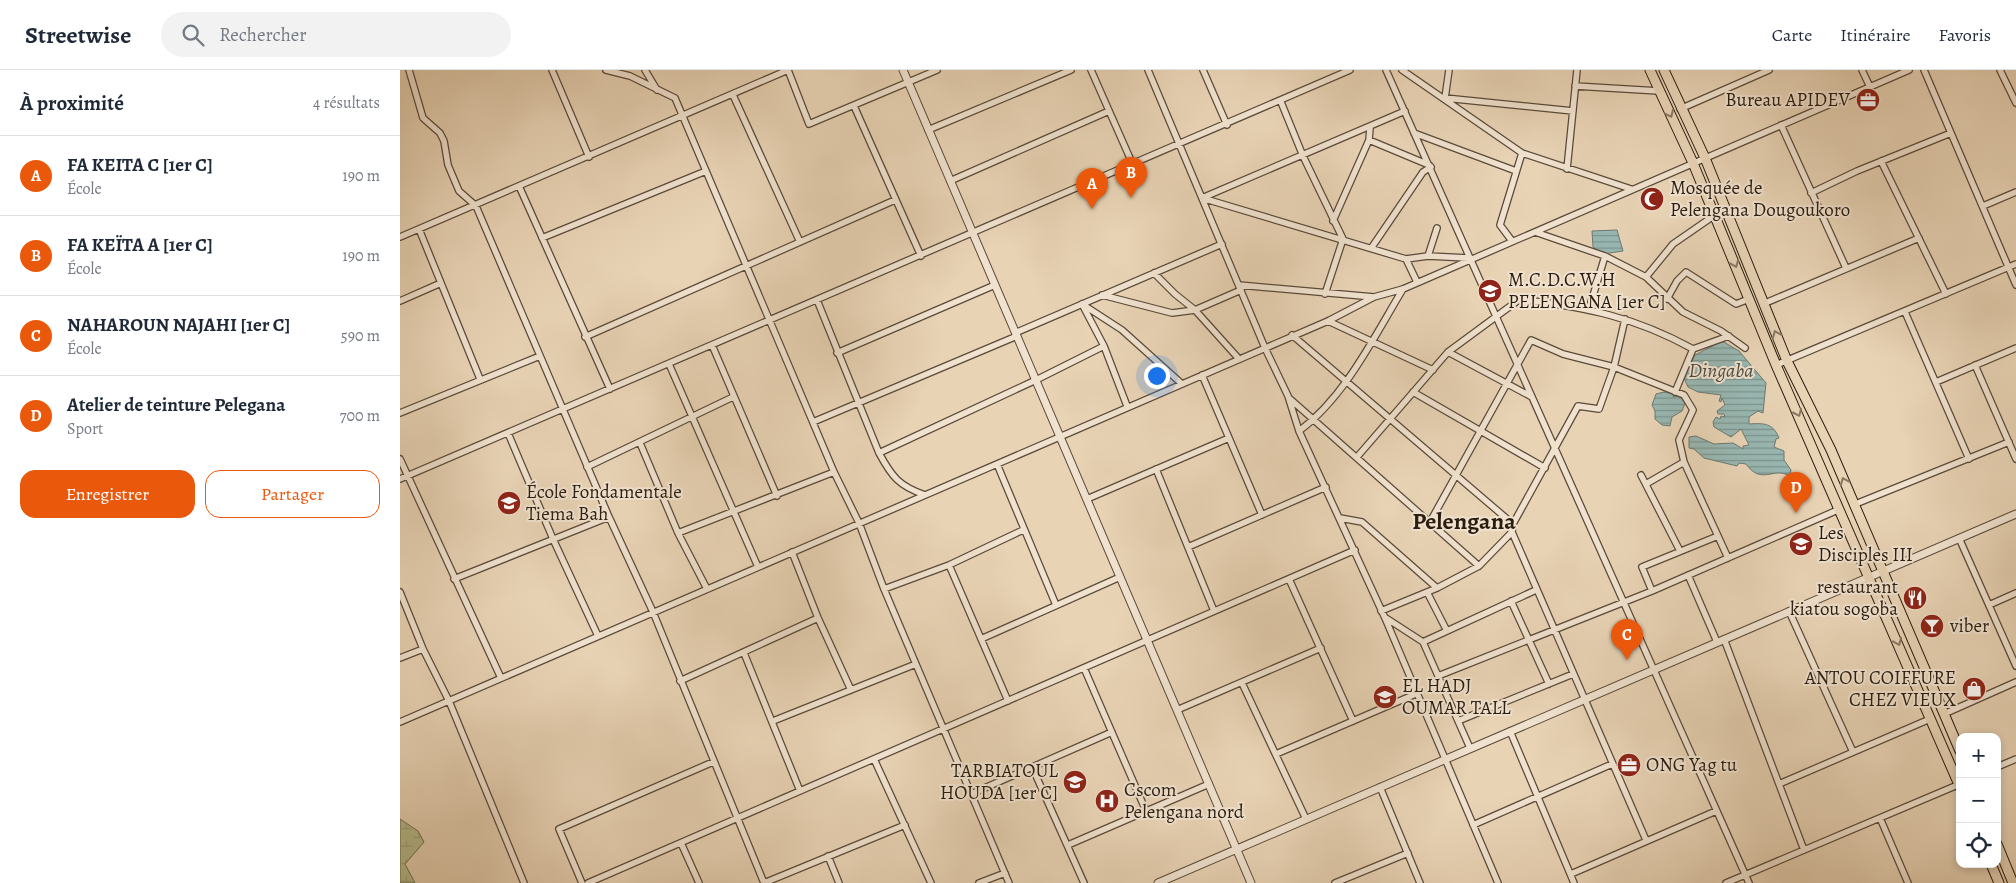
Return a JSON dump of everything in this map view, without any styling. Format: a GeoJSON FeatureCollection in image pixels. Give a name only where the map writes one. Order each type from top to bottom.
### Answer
{"type":"FeatureCollection","features":[{"type":"Feature","properties":{"kind":"highway"},"geometry":{"type":"LineString","coordinates":[[1650,70],[1693,163],[1776,365],[1870,575],[1956,778]]}},
{"type":"Feature","properties":{"kind":"highway"},"geometry":{"type":"LineString","coordinates":[[1664,70],[1680,109],[1705,158],[1787,361],[1831,450],[1956,742]]}},
{"type":"Feature","properties":{"kind":"highway"},"geometry":{"type":"LineString","coordinates":[[2001,854],[2012,883]]}},
{"type":"Feature","properties":{"kind":"highway"},"geometry":{"type":"LineString","coordinates":[[1993,868],[1999,883]]}},
{"type":"Feature","properties":{"kind":"street"},"geometry":{"type":"LineString","coordinates":[[409,70],[423,118],[444,141],[448,165],[459,191],[476,206],[564,408],[587,467],[653,612],[680,682],[713,762],[739,818],[764,883],[905,825]]}},
{"type":"Feature","properties":{"kind":"street"},"geometry":{"type":"LineString","coordinates":[[552,70],[589,157]]}},
{"type":"Feature","properties":{"kind":"street"},"geometry":{"type":"LineString","coordinates":[[606,70],[630,76],[675,98],[834,472],[859,523],[884,589],[1009,883]]}},
{"type":"Feature","properties":{"kind":"street"},"geometry":{"type":"LineString","coordinates":[[645,70],[657,90]]}},
{"type":"Feature","properties":{"kind":"street"},"geometry":{"type":"LineString","coordinates":[[400,237],[683,117],[788,70],[810,124],[937,70]]}},
{"type":"Feature","properties":{"kind":"street"},"geometry":{"type":"LineString","coordinates":[[903,70],[1251,883]]}},
{"type":"Feature","properties":{"kind":"street"},"geometry":{"type":"LineString","coordinates":[[928,130],[1071,70]]}},
{"type":"Feature","properties":{"kind":"street"},"geometry":{"type":"LineString","coordinates":[[1091,70],[1133,165]]}},
{"type":"Feature","properties":{"kind":"street"},"geometry":{"type":"LineString","coordinates":[[1148,70],[1181,144],[1265,348],[1288,396],[1299,432],[1355,550],[1498,883]]}},
{"type":"Feature","properties":{"kind":"street"},"geometry":{"type":"LineString","coordinates":[[400,479],[1281,102],[1350,70]]}},
{"type":"Feature","properties":{"kind":"street"},"geometry":{"type":"LineString","coordinates":[[1386,70],[1748,883]]}},
{"type":"Feature","properties":{"kind":"street"},"geometry":{"type":"LineString","coordinates":[[1402,70],[1522,153],[1567,170],[1631,189]]}},
{"type":"Feature","properties":{"kind":"street"},"geometry":{"type":"LineString","coordinates":[[1445,98],[1449,70]]}},
{"type":"Feature","properties":{"kind":"street"},"geometry":{"type":"LineString","coordinates":[[1567,170],[1577,70]]}},
{"type":"Feature","properties":{"kind":"street"},"geometry":{"type":"LineString","coordinates":[[1680,109],[1769,70]]}},
{"type":"Feature","properties":{"kind":"street"},"geometry":{"type":"LineString","coordinates":[[1862,70],[1870,87]]}},
{"type":"Feature","properties":{"kind":"street"},"geometry":{"type":"LineString","coordinates":[[400,722],[1127,406],[1328,321],[1374,297],[1403,288],[1909,70]]}},
{"type":"Feature","properties":{"kind":"street"},"geometry":{"type":"LineString","coordinates":[[1924,70],[2016,285]]}},
{"type":"Feature","properties":{"kind":"street"},"geometry":{"type":"LineString","coordinates":[[2000,70],[2016,101]]}},
{"type":"Feature","properties":{"kind":"street"},"geometry":{"type":"LineString","coordinates":[[1205,71],[1227,124]]}},
{"type":"Feature","properties":{"kind":"street"},"geometry":{"type":"LineString","coordinates":[[1576,86],[1659,91]]}},
{"type":"Feature","properties":{"kind":"street"},"geometry":{"type":"LineString","coordinates":[[733,95],[800,242]]}},
{"type":"Feature","properties":{"kind":"street"},"geometry":{"type":"LineString","coordinates":[[1445,98],[1573,111]]}},
{"type":"Feature","properties":{"kind":"street"},"geometry":{"type":"LineString","coordinates":[[1281,102],[1303,156],[1343,239],[1325,294]]}},
{"type":"Feature","properties":{"kind":"street"},"geometry":{"type":"LineString","coordinates":[[854,106],[921,256]]}},
{"type":"Feature","properties":{"kind":"street"},"geometry":{"type":"LineString","coordinates":[[950,181],[1109,112]]}},
{"type":"Feature","properties":{"kind":"street"},"geometry":{"type":"LineString","coordinates":[[1202,198],[1405,112]]}},
{"type":"Feature","properties":{"kind":"street"},"geometry":{"type":"LineString","coordinates":[[1781,125],[1846,268]]}},
{"type":"Feature","properties":{"kind":"street"},"geometry":{"type":"LineString","coordinates":[[1333,220],[1369,140],[1370,128]]}},
{"type":"Feature","properties":{"kind":"street"},"geometry":{"type":"LineString","coordinates":[[1414,133],[1516,171]]}},
{"type":"Feature","properties":{"kind":"street"},"geometry":{"type":"LineString","coordinates":[[1811,193],[1951,133]]}},
{"type":"Feature","properties":{"kind":"street"},"geometry":{"type":"LineString","coordinates":[[1369,140],[1430,166]]}},
{"type":"Feature","properties":{"kind":"street"},"geometry":{"type":"LineString","coordinates":[[1512,241],[1500,225],[1522,153]]}},
{"type":"Feature","properties":{"kind":"street"},"geometry":{"type":"LineString","coordinates":[[1881,162],[1946,294]]}},
{"type":"Feature","properties":{"kind":"street"},"geometry":{"type":"LineString","coordinates":[[1372,247],[1423,172],[1430,166]]}},
{"type":"Feature","properties":{"kind":"street"},"geometry":{"type":"LineString","coordinates":[[542,238],[706,171]]}},
{"type":"Feature","properties":{"kind":"street"},"geometry":{"type":"LineString","coordinates":[[519,186],[585,337],[610,389]]}},
{"type":"Feature","properties":{"kind":"street"},"geometry":{"type":"LineString","coordinates":[[1982,206],[2016,192]]}},
{"type":"Feature","properties":{"kind":"street"},"geometry":{"type":"LineString","coordinates":[[1202,198],[1372,247],[1406,259],[1428,256],[1470,258]]}},
{"type":"Feature","properties":{"kind":"street"},"geometry":{"type":"LineString","coordinates":[[585,337],[895,200]]}},
{"type":"Feature","properties":{"kind":"street"},"geometry":{"type":"LineString","coordinates":[[1646,277],[1673,244],[1715,215]]}},
{"type":"Feature","properties":{"kind":"street"},"geometry":{"type":"LineString","coordinates":[[1428,256],[1437,228]]}},
{"type":"Feature","properties":{"kind":"street"},"geometry":{"type":"LineString","coordinates":[[419,229],[480,379]]}},
{"type":"Feature","properties":{"kind":"street"},"geometry":{"type":"LineString","coordinates":[[1534,232],[1605,256],[1646,277],[1667,299],[1683,312],[1729,336],[1745,348]]}},
{"type":"Feature","properties":{"kind":"street"},"geometry":{"type":"LineString","coordinates":[[1763,304],[1919,238]]}},
{"type":"Feature","properties":{"kind":"street"},"geometry":{"type":"LineString","coordinates":[[813,422],[1101,295],[1222,244]]}},
{"type":"Feature","properties":{"kind":"street"},"geometry":{"type":"LineString","coordinates":[[1589,309],[1605,256]]}},
{"type":"Feature","properties":{"kind":"street"},"geometry":{"type":"LineString","coordinates":[[1406,259],[1417,282]]}},
{"type":"Feature","properties":{"kind":"street"},"geometry":{"type":"LineString","coordinates":[[1776,365],[2016,264]]}},
{"type":"Feature","properties":{"kind":"street"},"geometry":{"type":"LineString","coordinates":[[1667,299],[1677,281],[1686,272],[1736,304],[1749,299]]}},
{"type":"Feature","properties":{"kind":"street"},"geometry":{"type":"LineString","coordinates":[[1154,273],[1175,294],[1195,310],[1239,359]]}},
{"type":"Feature","properties":{"kind":"street"},"geometry":{"type":"LineString","coordinates":[[400,301],[441,283]]}},
{"type":"Feature","properties":{"kind":"street"},"geometry":{"type":"LineString","coordinates":[[837,353],[995,285]]}},
{"type":"Feature","properties":{"kind":"street"},"geometry":{"type":"LineString","coordinates":[[1101,295],[1172,313],[1195,310],[1240,288],[1374,297]]}},
{"type":"Feature","properties":{"kind":"street"},"geometry":{"type":"LineString","coordinates":[[1299,432],[1314,420],[1346,380],[1372,341],[1403,288]]}},
{"type":"Feature","properties":{"kind":"street"},"geometry":{"type":"LineString","coordinates":[[1357,457],[1448,352],[1520,299],[1589,309],[1625,319],[1661,331],[1693,349]]}},
{"type":"Feature","properties":{"kind":"street"},"geometry":{"type":"LineString","coordinates":[[817,300],[879,453],[898,481],[908,489],[926,495]]}},
{"type":"Feature","properties":{"kind":"street"},"geometry":{"type":"LineString","coordinates":[[1082,304],[1104,346],[1127,406]]}},
{"type":"Feature","properties":{"kind":"street"},"geometry":{"type":"LineString","coordinates":[[1082,304],[1122,330],[1182,384]]}},
{"type":"Feature","properties":{"kind":"street"},"geometry":{"type":"LineString","coordinates":[[1905,312],[1969,459]]}},
{"type":"Feature","properties":{"kind":"street"},"geometry":{"type":"LineString","coordinates":[[1625,319],[1614,367],[1599,408],[1578,406],[1556,450],[1513,524],[1512,532],[1553,630],[1646,840]]}},
{"type":"Feature","properties":{"kind":"street"},"geometry":{"type":"LineString","coordinates":[[1328,321],[1433,370]]}},
{"type":"Feature","properties":{"kind":"street"},"geometry":{"type":"LineString","coordinates":[[1292,335],[1513,524]]}},
{"type":"Feature","properties":{"kind":"street"},"geometry":{"type":"LineString","coordinates":[[1675,392],[1693,349],[1729,336]]}},
{"type":"Feature","properties":{"kind":"street"},"geometry":{"type":"LineString","coordinates":[[1430,522],[1531,340],[1563,354],[1614,367],[1684,394],[1693,410],[1679,440],[1684,462],[1728,558]]}},
{"type":"Feature","properties":{"kind":"street"},"geometry":{"type":"LineString","coordinates":[[712,345],[777,496]]}},
{"type":"Feature","properties":{"kind":"street"},"geometry":{"type":"LineString","coordinates":[[879,453],[1036,380],[1104,346]]}},
{"type":"Feature","properties":{"kind":"street"},"geometry":{"type":"LineString","coordinates":[[1936,382],[2016,348]]}},
{"type":"Feature","properties":{"kind":"street"},"geometry":{"type":"LineString","coordinates":[[1448,352],[1532,397]]}},
{"type":"Feature","properties":{"kind":"street"},"geometry":{"type":"LineString","coordinates":[[400,413],[540,356]]}},
{"type":"Feature","properties":{"kind":"street"},"geometry":{"type":"LineString","coordinates":[[669,364],[758,567]]}},
{"type":"Feature","properties":{"kind":"street"},"geometry":{"type":"LineString","coordinates":[[1975,365],[2016,459]]}},
{"type":"Feature","properties":{"kind":"street"},"geometry":{"type":"LineString","coordinates":[[1202,375],[1262,516]]}},
{"type":"Feature","properties":{"kind":"street"},"geometry":{"type":"LineString","coordinates":[[1413,392],[1545,468]]}},
{"type":"Feature","properties":{"kind":"street"},"geometry":{"type":"LineString","coordinates":[[1288,396],[1479,566]]}},
{"type":"Feature","properties":{"kind":"street"},"geometry":{"type":"LineString","coordinates":[[587,467],[733,397]]}},
{"type":"Feature","properties":{"kind":"street"},"geometry":{"type":"LineString","coordinates":[[508,433],[553,539],[598,636]]}},
{"type":"Feature","properties":{"kind":"street"},"geometry":{"type":"LineString","coordinates":[[1086,499],[1229,438]]}},
{"type":"Feature","properties":{"kind":"street"},"geometry":{"type":"LineString","coordinates":[[1853,505],[2009,442]]}},
{"type":"Feature","properties":{"kind":"street"},"geometry":{"type":"LineString","coordinates":[[640,443],[678,533],[708,589]]}},
{"type":"Feature","properties":{"kind":"street"},"geometry":{"type":"LineString","coordinates":[[400,460],[501,678]]}},
{"type":"Feature","properties":{"kind":"street"},"geometry":{"type":"LineString","coordinates":[[1646,484],[1684,462]]}},
{"type":"Feature","properties":{"kind":"street"},"geometry":{"type":"LineString","coordinates":[[997,464],[1056,605]]}},
{"type":"Feature","properties":{"kind":"street"},"geometry":{"type":"LineString","coordinates":[[1156,470],[1214,611]]}},
{"type":"Feature","properties":{"kind":"street"},"geometry":{"type":"LineString","coordinates":[[678,533],[777,496],[834,472]]}},
{"type":"Feature","properties":{"kind":"street"},"geometry":{"type":"LineString","coordinates":[[1641,475],[1680,551]]}},
{"type":"Feature","properties":{"kind":"street"},"geometry":{"type":"LineString","coordinates":[[1188,547],[1326,487]]}},
{"type":"Feature","properties":{"kind":"street"},"geometry":{"type":"LineString","coordinates":[[1438,676],[1652,591],[1840,509]]}},
{"type":"Feature","properties":{"kind":"street"},"geometry":{"type":"LineString","coordinates":[[1158,883],[1174,880],[1237,849],[1306,819],[1789,612],[1870,575],[2016,514]]}},
{"type":"Feature","properties":{"kind":"street"},"geometry":{"type":"LineString","coordinates":[[454,579],[609,517]]}},
{"type":"Feature","properties":{"kind":"street"},"geometry":{"type":"LineString","coordinates":[[1340,518],[1362,522],[1436,588]]}},
{"type":"Feature","properties":{"kind":"street"},"geometry":{"type":"LineString","coordinates":[[884,589],[949,565],[1023,530]]}},
{"type":"Feature","properties":{"kind":"street"},"geometry":{"type":"LineString","coordinates":[[1381,611],[1428,592],[1479,566],[1512,532]]}},
{"type":"Feature","properties":{"kind":"street"},"geometry":{"type":"LineString","coordinates":[[1652,591],[1642,567],[1718,536]]}},
{"type":"Feature","properties":{"kind":"street"},"geometry":{"type":"LineString","coordinates":[[1959,538],[2016,666]]}},
{"type":"Feature","properties":{"kind":"street"},"geometry":{"type":"LineString","coordinates":[[588,883],[1355,550]]}},
{"type":"Feature","properties":{"kind":"street"},"geometry":{"type":"LineString","coordinates":[[792,552],[818,618],[851,690]]}},
{"type":"Feature","properties":{"kind":"street"},"geometry":{"type":"LineString","coordinates":[[949,565],[1008,701]]}},
{"type":"Feature","properties":{"kind":"street"},"geometry":{"type":"LineString","coordinates":[[1688,575],[1717,642]]}},
{"type":"Feature","properties":{"kind":"street"},"geometry":{"type":"LineString","coordinates":[[981,639],[1120,577]]}},
{"type":"Feature","properties":{"kind":"street"},"geometry":{"type":"LineString","coordinates":[[1289,579],[1353,721]]}},
{"type":"Feature","properties":{"kind":"street"},"geometry":{"type":"LineString","coordinates":[[1423,642],[1536,590]]}},
{"type":"Feature","properties":{"kind":"street"},"geometry":{"type":"LineString","coordinates":[[400,592],[423,648],[449,701],[524,883]]}},
{"type":"Feature","properties":{"kind":"street"},"geometry":{"type":"LineString","coordinates":[[1428,592],[1447,631]]}},
{"type":"Feature","properties":{"kind":"street"},"geometry":{"type":"LineString","coordinates":[[1989,605],[2016,593]]}},
{"type":"Feature","properties":{"kind":"street"},"geometry":{"type":"LineString","coordinates":[[1511,601],[1548,684]]}},
{"type":"Feature","properties":{"kind":"street"},"geometry":{"type":"LineString","coordinates":[[1789,612],[1853,752]]}},
{"type":"Feature","properties":{"kind":"street"},"geometry":{"type":"LineString","coordinates":[[680,682],[818,618]]}},
{"type":"Feature","properties":{"kind":"street"},"geometry":{"type":"LineString","coordinates":[[1385,618],[1423,642],[1470,748]]}},
{"type":"Feature","properties":{"kind":"street"},"geometry":{"type":"LineString","coordinates":[[1724,639],[1804,850]]}},
{"type":"Feature","properties":{"kind":"street"},"geometry":{"type":"LineString","coordinates":[[400,658],[423,648]]}},
{"type":"Feature","properties":{"kind":"street"},"geometry":{"type":"LineString","coordinates":[[1177,710],[1321,648]]}},
{"type":"Feature","properties":{"kind":"street"},"geometry":{"type":"LineString","coordinates":[[744,653],[800,791]]}},
{"type":"Feature","properties":{"kind":"street"},"geometry":{"type":"LineString","coordinates":[[773,721],[916,664]]}},
{"type":"Feature","properties":{"kind":"street"},"geometry":{"type":"LineString","coordinates":[[1084,668],[1146,811]]}},
{"type":"Feature","properties":{"kind":"street"},"geometry":{"type":"LineString","coordinates":[[1458,721],[1573,674]]}},
{"type":"Feature","properties":{"kind":"street"},"geometry":{"type":"LineString","coordinates":[[1944,714],[2016,682]]}},
{"type":"Feature","properties":{"kind":"street"},"geometry":{"type":"LineString","coordinates":[[1242,683],[1306,819]]}},
{"type":"Feature","properties":{"kind":"street"},"geometry":{"type":"LineString","coordinates":[[1276,754],[1418,693]]}},
{"type":"Feature","properties":{"kind":"street"},"geometry":{"type":"LineString","coordinates":[[1779,784],[1930,719]]}},
{"type":"Feature","properties":{"kind":"street"},"geometry":{"type":"LineString","coordinates":[[971,794],[1033,769],[1112,732]]}},
{"type":"Feature","properties":{"kind":"street"},"geometry":{"type":"LineString","coordinates":[[1510,732],[1574,883]]}},
{"type":"Feature","properties":{"kind":"street"},"geometry":{"type":"LineString","coordinates":[[874,759],[931,883]]}},
{"type":"Feature","properties":{"kind":"street"},"geometry":{"type":"LineString","coordinates":[[2001,765],[2016,759]]}},
{"type":"Feature","properties":{"kind":"street"},"geometry":{"type":"LineString","coordinates":[[582,883],[559,829],[713,762]]}},
{"type":"Feature","properties":{"kind":"street"},"geometry":{"type":"LineString","coordinates":[[1473,825],[1612,764]]}},
{"type":"Feature","properties":{"kind":"street"},"geometry":{"type":"LineString","coordinates":[[1033,769],[1084,883]]}},
{"type":"Feature","properties":{"kind":"street"},"geometry":{"type":"LineString","coordinates":[[1068,845],[1209,784]]}},
{"type":"Feature","properties":{"kind":"street"},"geometry":{"type":"LineString","coordinates":[[1726,883],[1956,786]]}},
{"type":"Feature","properties":{"kind":"street"},"geometry":{"type":"LineString","coordinates":[[1380,787],[1420,883]]}},
{"type":"Feature","properties":{"kind":"street"},"geometry":{"type":"LineString","coordinates":[[1571,874],[1716,811]]}},
{"type":"Feature","properties":{"kind":"street"},"geometry":{"type":"LineString","coordinates":[[1880,818],[1908,883]]}},
{"type":"Feature","properties":{"kind":"street"},"geometry":{"type":"LineString","coordinates":[[681,843],[699,883]]}},
{"type":"Feature","properties":{"kind":"street"},"geometry":{"type":"LineString","coordinates":[[1335,883],[1408,853]]}},
{"type":"Feature","properties":{"kind":"street"},"geometry":{"type":"LineString","coordinates":[[828,856],[840,883]]}},
{"type":"Feature","properties":{"kind":"street"},"geometry":{"type":"LineString","coordinates":[[979,883],[1005,873]]}},
{"type":"Feature","properties":{"kind":"green space"},"geometry":{"type":"Polygon","coordinates":[[[400,819],[418,831],[424,842],[405,864],[415,883],[400,883],[400,819]]]}},
{"type":"Feature","properties":{"kind":"water"},"geometry":{"type":"Polygon","coordinates":[[[1617,230],[1623,251],[1603,254],[1593,247],[1592,231],[1617,230]]]}},
{"type":"Feature","properties":{"kind":"water","name":"Dingaba"},"geometry":{"type":"Polygon","coordinates":[[[1722,341],[1739,351],[1766,383],[1763,413],[1758,411],[1749,417],[1749,424],[1764,424],[1774,429],[1779,438],[1776,439],[1774,447],[1784,451],[1784,460],[1791,470],[1790,476],[1778,473],[1757,474],[1746,464],[1739,463],[1737,466],[1704,458],[1694,449],[1689,448],[1689,437],[1696,436],[1714,444],[1733,443],[1743,449],[1743,446],[1749,445],[1741,429],[1731,437],[1714,427],[1713,422],[1716,417],[1720,419],[1721,416],[1725,417],[1724,414],[1718,414],[1717,411],[1725,405],[1722,398],[1721,402],[1719,401],[1721,395],[1698,392],[1688,387],[1684,378],[1695,355],[1722,341]]]}},
{"type":"Feature","properties":{"kind":"water"},"geometry":{"type":"Polygon","coordinates":[[[1664,392],[1674,394],[1673,397],[1679,396],[1685,403],[1682,411],[1672,417],[1670,426],[1662,425],[1655,419],[1655,411],[1652,405],[1656,394],[1664,392]]]}},
{"type":"Feature","properties":{"kind":"place","name":"Bureau APIDEV"},"geometry":{"type":"Point","coordinates":[1868,100]}},
{"type":"Feature","properties":{"kind":"place","name":"FA KEÏTA A [1er C]"},"geometry":{"type":"Point","coordinates":[1131,198]}},
{"type":"Feature","properties":{"kind":"place","name":"Mosquée de Pelengana Dougoukoro"},"geometry":{"type":"Point","coordinates":[1652,199]}},
{"type":"Feature","properties":{"kind":"place","name":"FA KEITA C [1er C]"},"geometry":{"type":"Point","coordinates":[1092,209]}},
{"type":"Feature","properties":{"kind":"place","name":"M.C.D.C.W.H PELENGANA [1er C]"},"geometry":{"type":"Point","coordinates":[1490,291]}},
{"type":"Feature","properties":{"kind":"place","name":"École Fondamentale Tiema Bah"},"geometry":{"type":"Point","coordinates":[509,503]}},
{"type":"Feature","properties":{"kind":"place","name":"Atelier de teinture Pelegana"},"geometry":{"type":"Point","coordinates":[1796,513]}},
{"type":"Feature","properties":{"kind":"place","name":"Les Disciples III"},"geometry":{"type":"Point","coordinates":[1801,544]}},
{"type":"Feature","properties":{"kind":"place","name":"restaurant kiatou sogoba"},"geometry":{"type":"Point","coordinates":[1915,598]}},
{"type":"Feature","properties":{"kind":"place","name":"viber"},"geometry":{"type":"Point","coordinates":[1932,626]}},
{"type":"Feature","properties":{"kind":"place","name":"NAHAROUN NAJAHI [1er C]"},"geometry":{"type":"Point","coordinates":[1627,660]}},
{"type":"Feature","properties":{"kind":"place","name":"ANTOU COIFFURE CHEZ VIEUX"},"geometry":{"type":"Point","coordinates":[1974,689]}},
{"type":"Feature","properties":{"kind":"place","name":"EL HADJ OUMAR TALL"},"geometry":{"type":"Point","coordinates":[1385,697]}},
{"type":"Feature","properties":{"kind":"place","name":"ONG Yag tu"},"geometry":{"type":"Point","coordinates":[1629,765]}},
{"type":"Feature","properties":{"kind":"place","name":"TARBIATOUL HOUDA [1er C]"},"geometry":{"type":"Point","coordinates":[1075,782]}},
{"type":"Feature","properties":{"kind":"place","name":"Cscom Pelengana nord"},"geometry":{"type":"Point","coordinates":[1107,801]}},
{"type":"Feature","properties":{"kind":"district","name":"Pelengana"},"geometry":{"type":"Point","coordinates":[1464,521]}}]}
